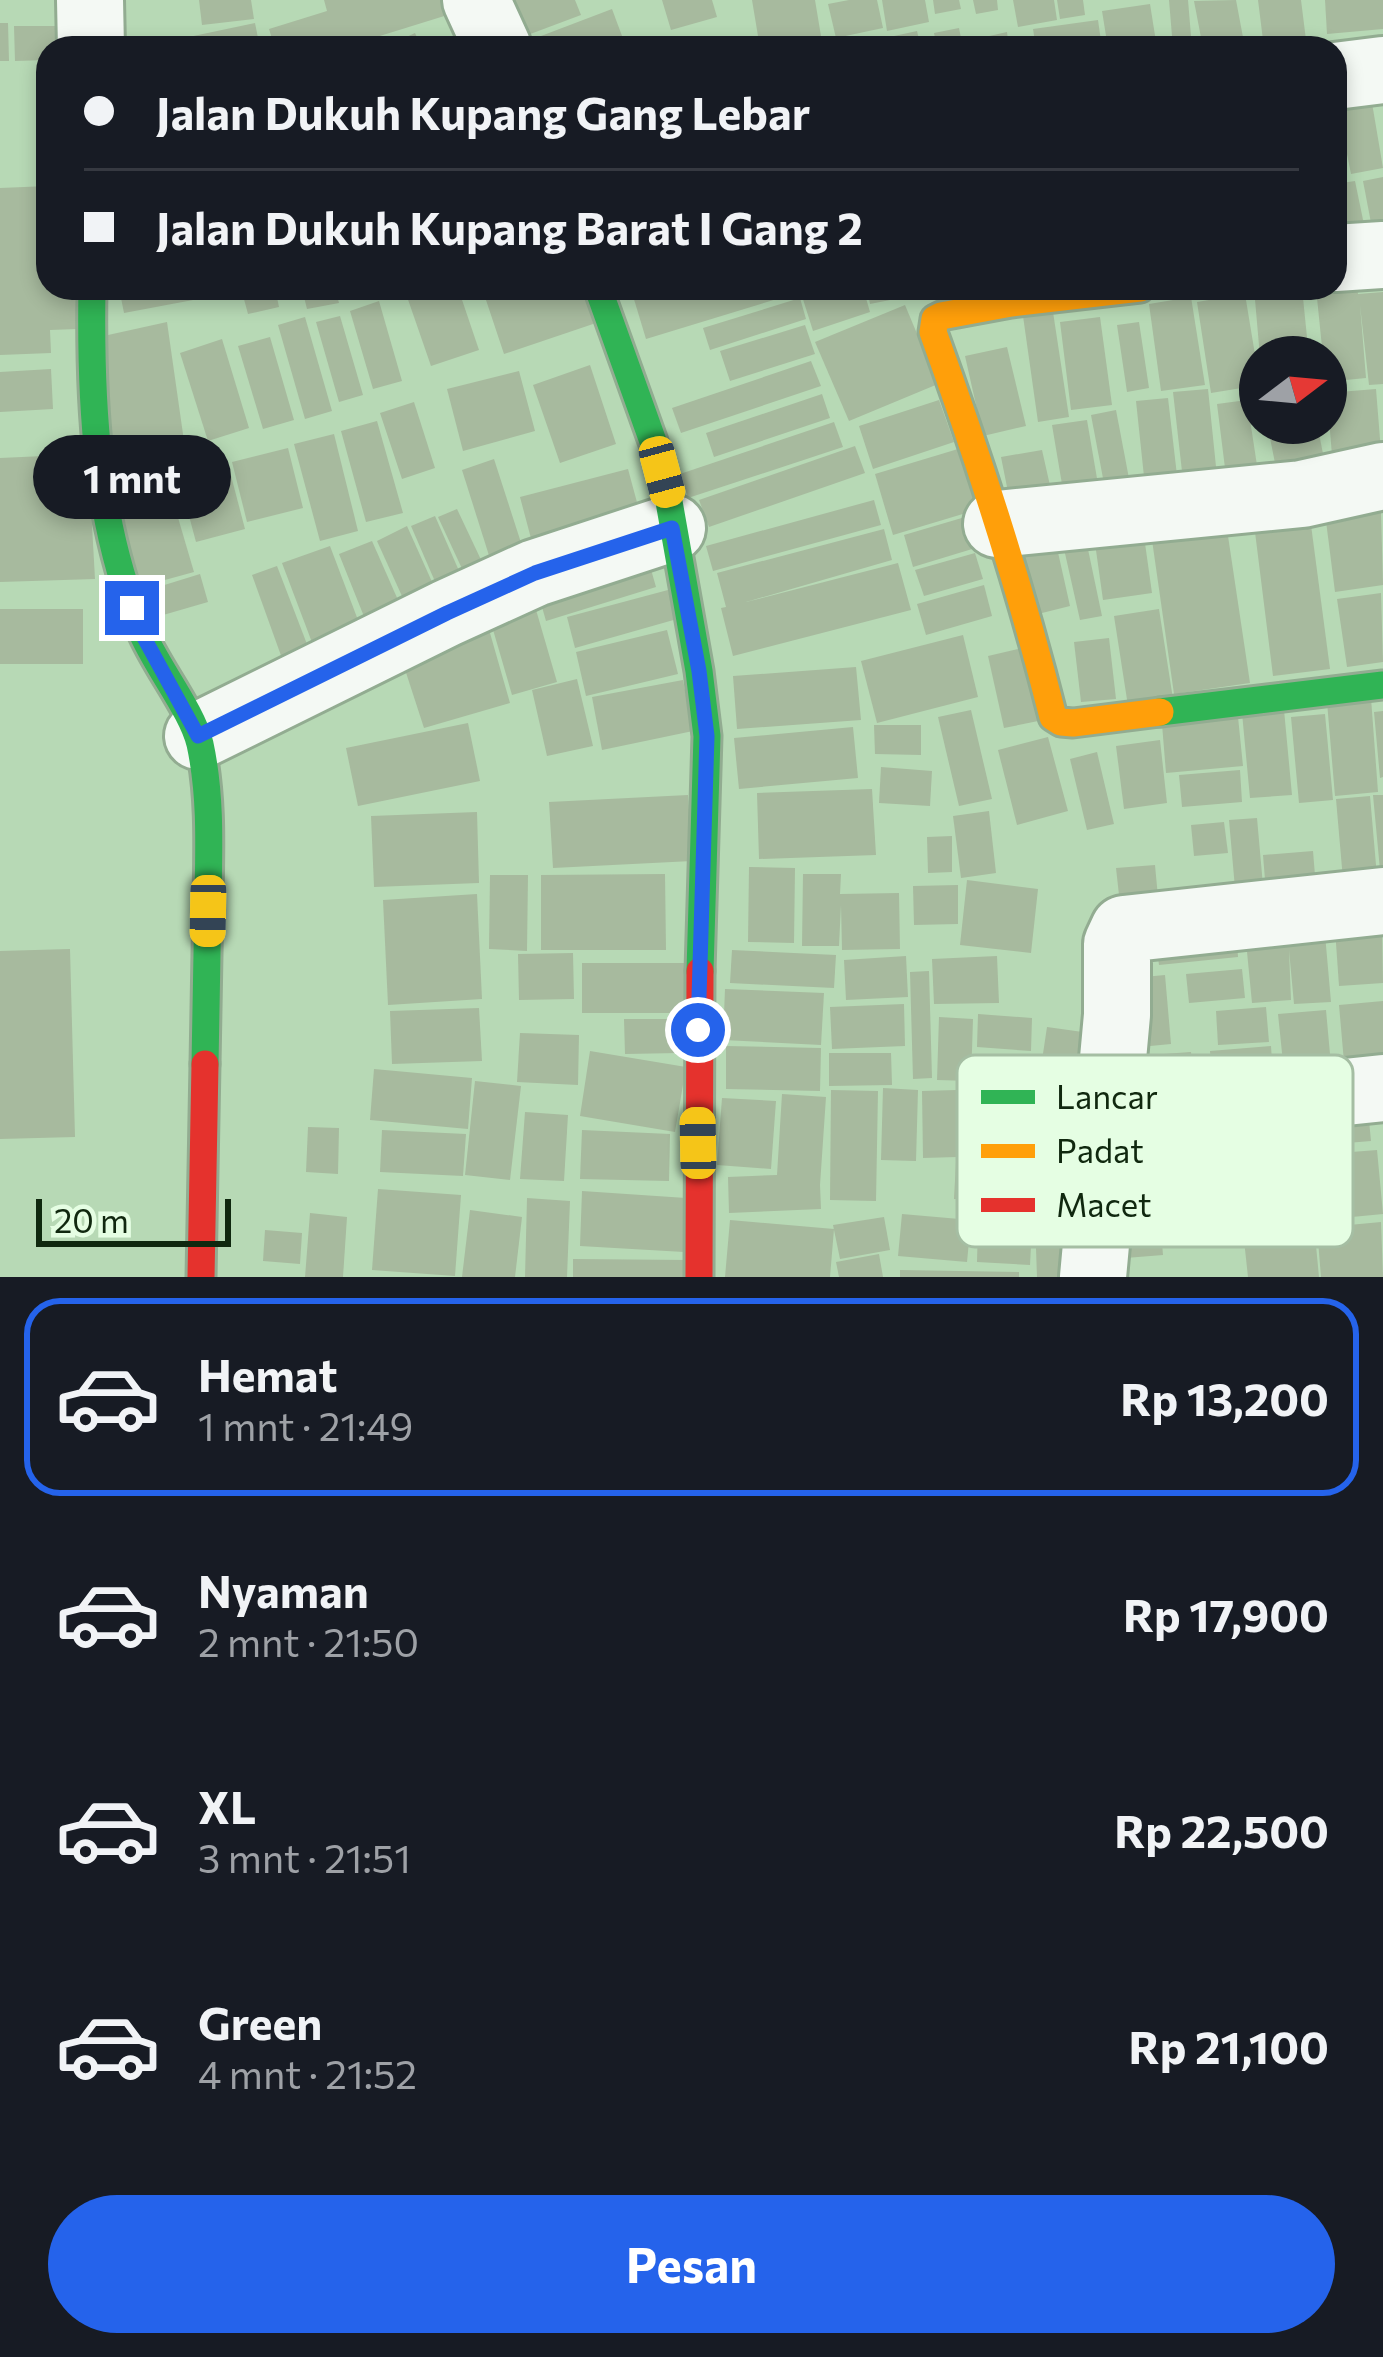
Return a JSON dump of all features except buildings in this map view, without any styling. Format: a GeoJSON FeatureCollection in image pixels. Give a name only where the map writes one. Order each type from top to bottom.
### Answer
{"type":"FeatureCollection","features":[{"type":"Feature","properties":{"kind":"street"},"geometry":{"type":"LineString","coordinates":[[90,0],[91,36]]}},
{"type":"Feature","properties":{"kind":"street"},"geometry":{"type":"LineString","coordinates":[[476,0],[492,36]]}},
{"type":"Feature","properties":{"kind":"street"},"geometry":{"type":"LineString","coordinates":[[1347,74],[1383,70]]}},
{"type":"Feature","properties":{"kind":"street"},"geometry":{"type":"LineString","coordinates":[[1347,257],[1383,255]]}},
{"type":"Feature","properties":{"kind":"street"},"geometry":{"type":"LineString","coordinates":[[92,300],[102,495],[123,583],[142,634],[191,722],[208,781],[201,1277]]}},
{"type":"Feature","properties":{"kind":"street"},"geometry":{"type":"LineString","coordinates":[[602,300],[668,496],[707,736],[698,996],[699,1277]]}},
{"type":"Feature","properties":{"kind":"street"},"geometry":{"type":"LineString","coordinates":[[1037,300],[935,319],[933,332],[1028,613],[1053,717],[1072,724],[1383,685]]}},
{"type":"Feature","properties":{"kind":"street"},"geometry":{"type":"LineString","coordinates":[[998,524],[1302,494],[1383,476]]}},
{"type":"Feature","properties":{"kind":"street"},"geometry":{"type":"LineString","coordinates":[[191,722],[518,580],[672,528]]}},
{"type":"Feature","properties":{"kind":"street"},"geometry":{"type":"LineString","coordinates":[[1113,1055],[1117,944],[1124,928],[1383,901]]}},
{"type":"Feature","properties":{"kind":"street"},"geometry":{"type":"LineString","coordinates":[[1353,1091],[1383,1088]]}},
{"type":"Feature","properties":{"kind":"street"},"geometry":{"type":"LineString","coordinates":[[1093,1277],[1096,1247]]}},
{"type":"Feature","properties":{"kind":"traffic: fast"},"geometry":{"type":"LineString","coordinates":[[92,300],[95,419],[114,548],[141,630],[189,717],[204,763],[209,840],[205,1064]]}},
{"type":"Feature","properties":{"kind":"traffic: fast"},"geometry":{"type":"LineString","coordinates":[[602,300],[668,496],[699,671],[707,736],[700,971]]}},
{"type":"Feature","properties":{"kind":"traffic: fast"},"geometry":{"type":"LineString","coordinates":[[1160,712],[1383,685]]}},
{"type":"Feature","properties":{"kind":"traffic: slow"},"geometry":{"type":"LineString","coordinates":[[1037,300],[941,316],[935,319],[933,332],[998,523],[1053,717],[1073,723],[1160,712]]}},
{"type":"Feature","properties":{"kind":"traffic: jam"},"geometry":{"type":"LineString","coordinates":[[699,1277],[700,971]]}},
{"type":"Feature","properties":{"kind":"traffic: jam"},"geometry":{"type":"LineString","coordinates":[[201,1277],[205,1064]]}},
{"type":"Feature","properties":{"kind":"route"},"geometry":{"type":"LineString","coordinates":[[132,608],[198,736],[535,573],[672,528],[707,736],[698,1030]]}}]}
